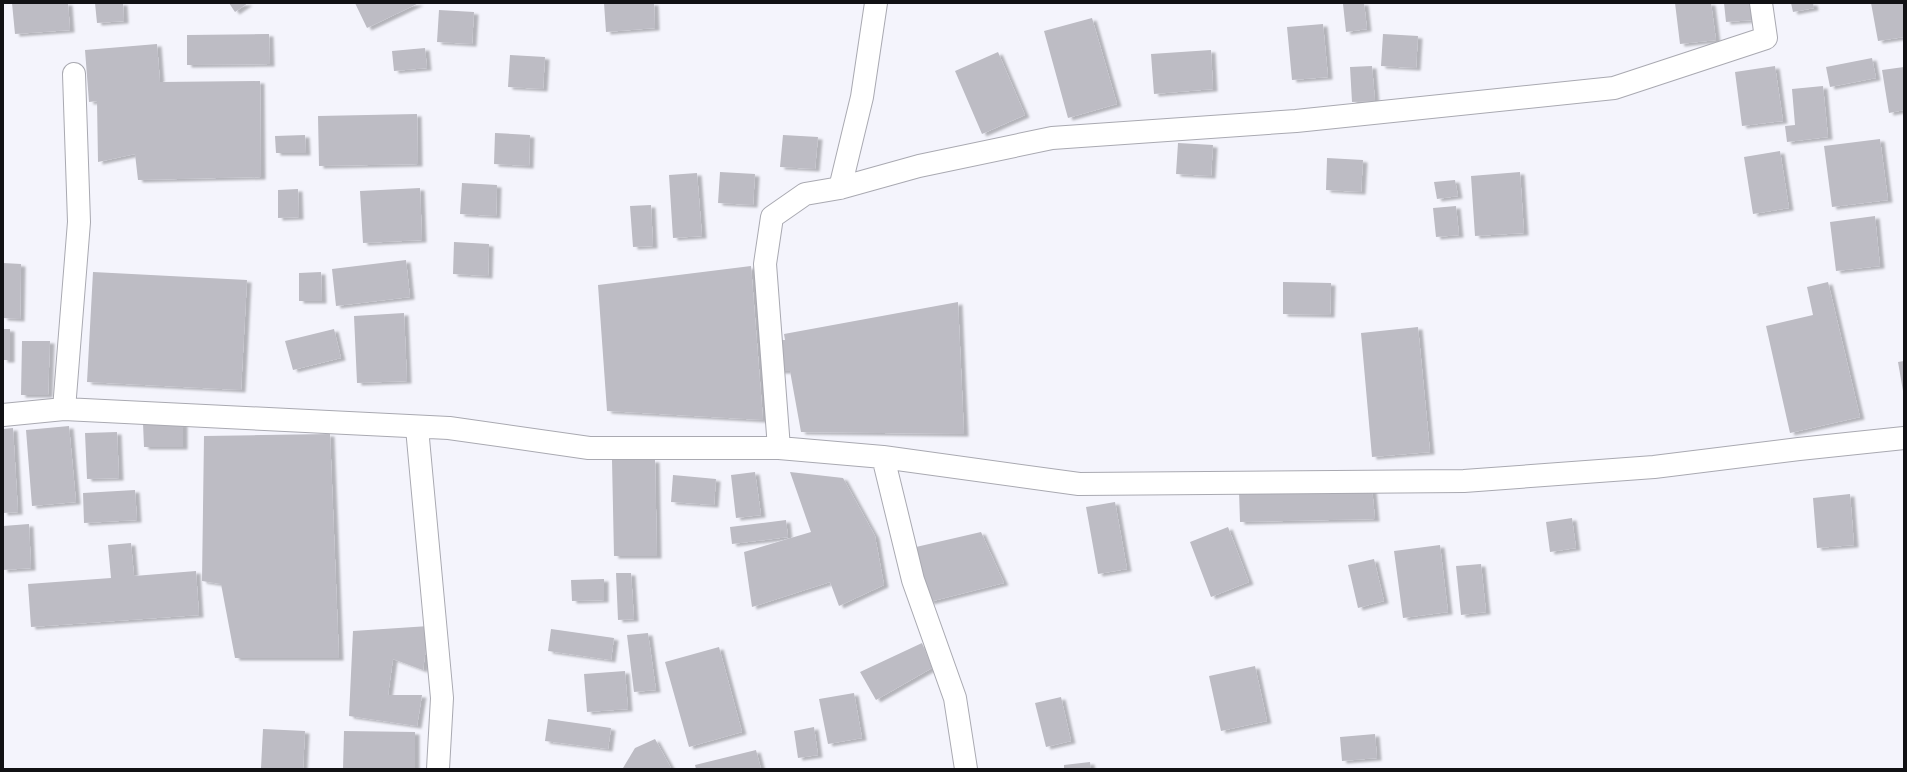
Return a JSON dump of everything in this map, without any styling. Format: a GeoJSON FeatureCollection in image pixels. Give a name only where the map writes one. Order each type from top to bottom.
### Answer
{"type":"FeatureCollection","features":[{"type":"Feature","properties":{"kind":"street"},"geometry":{"type":"LineString","coordinates":[[840,188],[862,97],[876,3]]}},
{"type":"Feature","properties":{"kind":"street"},"geometry":{"type":"LineString","coordinates":[[779,448],[765,264],[772,217],[805,194],[840,188],[920,166],[1052,138],[1296,121],[1614,88],[1766,38],[1761,3]]}},
{"type":"Feature","properties":{"kind":"street"},"geometry":{"type":"LineString","coordinates":[[64,409],[79,222],[74,74]]}},
{"type":"Feature","properties":{"kind":"street"},"geometry":{"type":"LineString","coordinates":[[3,415],[64,409],[417,428],[449,428],[589,448],[779,448],[883,457],[1079,484],[1464,481],[1654,467],[1904,438]]}},
{"type":"Feature","properties":{"kind":"street"},"geometry":{"type":"LineString","coordinates":[[417,428],[442,698],[438,769]]}},
{"type":"Feature","properties":{"kind":"street"},"geometry":{"type":"LineString","coordinates":[[883,457],[913,580],[955,698],[966,769]]}},
{"type":"Feature","properties":{"kind":"building"},"geometry":{"type":"Polygon","coordinates":[[[12,3],[68,3],[70,30],[15,34],[12,3]]]}},
{"type":"Feature","properties":{"kind":"building"},"geometry":{"type":"Polygon","coordinates":[[[95,3],[123,3],[124,21],[97,23],[95,3]]]}},
{"type":"Feature","properties":{"kind":"building"},"geometry":{"type":"Polygon","coordinates":[[[229,3],[248,3],[235,12],[229,3]]]}},
{"type":"Feature","properties":{"kind":"building"},"geometry":{"type":"Polygon","coordinates":[[[355,3],[419,3],[367,28],[355,3]]]}},
{"type":"Feature","properties":{"kind":"building"},"geometry":{"type":"Polygon","coordinates":[[[604,3],[654,3],[655,28],[606,32],[604,3]]]}},
{"type":"Feature","properties":{"kind":"building"},"geometry":{"type":"Polygon","coordinates":[[[1364,3],[1367,29],[1346,32],[1343,4],[1364,3]]]}},
{"type":"Feature","properties":{"kind":"building"},"geometry":{"type":"Polygon","coordinates":[[[1675,3],[1711,3],[1716,40],[1680,44],[1675,3]]]}},
{"type":"Feature","properties":{"kind":"building"},"geometry":{"type":"Polygon","coordinates":[[[1724,3],[1751,3],[1753,20],[1726,22],[1724,3]]]}},
{"type":"Feature","properties":{"kind":"building"},"geometry":{"type":"Polygon","coordinates":[[[1791,3],[1813,3],[1814,8],[1793,12],[1791,3]]]}},
{"type":"Feature","properties":{"kind":"building"},"geometry":{"type":"Polygon","coordinates":[[[1871,3],[1904,3],[1904,37],[1878,41],[1871,3]]]}},
{"type":"Feature","properties":{"kind":"building"},"geometry":{"type":"Polygon","coordinates":[[[439,10],[474,12],[472,44],[437,42],[439,10]]]}},
{"type":"Feature","properties":{"kind":"building"},"geometry":{"type":"Polygon","coordinates":[[[1092,18],[1117,104],[1068,118],[1044,31],[1092,18]]]}},
{"type":"Feature","properties":{"kind":"building"},"geometry":{"type":"Polygon","coordinates":[[[1323,24],[1328,77],[1292,80],[1287,27],[1323,24]]]}},
{"type":"Feature","properties":{"kind":"building"},"geometry":{"type":"Polygon","coordinates":[[[269,34],[270,64],[187,65],[187,35],[269,34]]]}},
{"type":"Feature","properties":{"kind":"building"},"geometry":{"type":"Polygon","coordinates":[[[1383,34],[1418,36],[1416,68],[1381,66],[1383,34]]]}},
{"type":"Feature","properties":{"kind":"building"},"geometry":{"type":"Polygon","coordinates":[[[157,44],[160,82],[260,81],[261,177],[138,180],[135,154],[98,162],[97,101],[89,102],[85,50],[157,44]]]}},
{"type":"Feature","properties":{"kind":"building"},"geometry":{"type":"Polygon","coordinates":[[[425,48],[427,68],[394,71],[392,51],[425,48]]]}},
{"type":"Feature","properties":{"kind":"building"},"geometry":{"type":"Polygon","coordinates":[[[1211,50],[1213,89],[1154,94],[1151,54],[1211,50]]]}},
{"type":"Feature","properties":{"kind":"building"},"geometry":{"type":"Polygon","coordinates":[[[998,52],[1025,115],[982,134],[955,71],[998,52]]]}},
{"type":"Feature","properties":{"kind":"building"},"geometry":{"type":"Polygon","coordinates":[[[510,55],[545,57],[543,89],[508,87],[510,55]]]}},
{"type":"Feature","properties":{"kind":"building"},"geometry":{"type":"Polygon","coordinates":[[[1872,58],[1876,78],[1830,87],[1826,67],[1872,58]]]}},
{"type":"Feature","properties":{"kind":"building"},"geometry":{"type":"Polygon","coordinates":[[[1372,66],[1375,101],[1352,102],[1350,67],[1372,66]]]}},
{"type":"Feature","properties":{"kind":"building"},"geometry":{"type":"Polygon","coordinates":[[[1775,66],[1783,121],[1742,126],[1735,72],[1775,66]]]}},
{"type":"Feature","properties":{"kind":"building"},"geometry":{"type":"Polygon","coordinates":[[[1904,67],[1904,110],[1889,113],[1882,70],[1904,67]]]}},
{"type":"Feature","properties":{"kind":"building"},"geometry":{"type":"Polygon","coordinates":[[[1823,86],[1828,137],[1787,142],[1785,126],[1795,125],[1792,89],[1823,86]]]}},
{"type":"Feature","properties":{"kind":"building"},"geometry":{"type":"Polygon","coordinates":[[[417,114],[418,164],[319,166],[318,116],[417,114]]]}},
{"type":"Feature","properties":{"kind":"building"},"geometry":{"type":"Polygon","coordinates":[[[495,133],[530,135],[529,166],[494,164],[495,133]]]}},
{"type":"Feature","properties":{"kind":"building"},"geometry":{"type":"Polygon","coordinates":[[[305,135],[306,153],[276,153],[275,136],[305,135]]]}},
{"type":"Feature","properties":{"kind":"building"},"geometry":{"type":"Polygon","coordinates":[[[783,135],[818,137],[815,169],[780,167],[783,135]]]}},
{"type":"Feature","properties":{"kind":"building"},"geometry":{"type":"Polygon","coordinates":[[[1880,139],[1888,200],[1832,207],[1824,146],[1880,139]]]}},
{"type":"Feature","properties":{"kind":"building"},"geometry":{"type":"Polygon","coordinates":[[[1178,143],[1213,145],[1211,176],[1176,174],[1178,143]]]}},
{"type":"Feature","properties":{"kind":"building"},"geometry":{"type":"Polygon","coordinates":[[[1780,151],[1789,208],[1753,214],[1744,157],[1780,151]]]}},
{"type":"Feature","properties":{"kind":"building"},"geometry":{"type":"Polygon","coordinates":[[[1327,158],[1363,160],[1361,192],[1326,190],[1327,158]]]}},
{"type":"Feature","properties":{"kind":"building"},"geometry":{"type":"Polygon","coordinates":[[[720,172],[755,174],[753,205],[718,203],[720,172]]]}},
{"type":"Feature","properties":{"kind":"building"},"geometry":{"type":"Polygon","coordinates":[[[1520,172],[1524,233],[1475,236],[1471,176],[1520,172]]]}},
{"type":"Feature","properties":{"kind":"building"},"geometry":{"type":"Polygon","coordinates":[[[697,173],[702,236],[673,238],[669,175],[697,173]]]}},
{"type":"Feature","properties":{"kind":"building"},"geometry":{"type":"Polygon","coordinates":[[[1455,180],[1458,196],[1437,199],[1434,182],[1455,180]]]}},
{"type":"Feature","properties":{"kind":"building"},"geometry":{"type":"Polygon","coordinates":[[[462,183],[497,185],[496,216],[460,214],[462,183]]]}},
{"type":"Feature","properties":{"kind":"building"},"geometry":{"type":"Polygon","coordinates":[[[420,188],[422,240],[363,243],[360,191],[420,188]]]}},
{"type":"Feature","properties":{"kind":"building"},"geometry":{"type":"Polygon","coordinates":[[[298,189],[299,217],[278,218],[278,190],[298,189]]]}},
{"type":"Feature","properties":{"kind":"building"},"geometry":{"type":"Polygon","coordinates":[[[651,205],[653,246],[633,247],[630,206],[651,205]]]}},
{"type":"Feature","properties":{"kind":"building"},"geometry":{"type":"Polygon","coordinates":[[[1456,206],[1459,235],[1436,237],[1433,208],[1456,206]]]}},
{"type":"Feature","properties":{"kind":"building"},"geometry":{"type":"Polygon","coordinates":[[[1875,216],[1880,266],[1836,271],[1830,222],[1875,216]]]}},
{"type":"Feature","properties":{"kind":"building"},"geometry":{"type":"Polygon","coordinates":[[[454,242],[489,244],[488,276],[453,274],[454,242]]]}},
{"type":"Feature","properties":{"kind":"building"},"geometry":{"type":"Polygon","coordinates":[[[406,260],[410,297],[336,306],[332,269],[406,260]]]}},
{"type":"Feature","properties":{"kind":"building"},"geometry":{"type":"Polygon","coordinates":[[[3,263],[21,264],[20,319],[3,318],[3,263]]]}},
{"type":"Feature","properties":{"kind":"building"},"geometry":{"type":"Polygon","coordinates":[[[751,266],[763,420],[607,411],[598,285],[751,266]]]}},
{"type":"Feature","properties":{"kind":"building"},"geometry":{"type":"Polygon","coordinates":[[[93,272],[247,280],[241,390],[87,382],[93,272]]]}},
{"type":"Feature","properties":{"kind":"building"},"geometry":{"type":"Polygon","coordinates":[[[321,272],[322,301],[299,301],[299,273],[321,272]]]}},
{"type":"Feature","properties":{"kind":"building"},"geometry":{"type":"Polygon","coordinates":[[[1283,282],[1331,283],[1330,315],[1283,314],[1283,282]]]}},
{"type":"Feature","properties":{"kind":"building"},"geometry":{"type":"Polygon","coordinates":[[[1828,282],[1860,417],[1790,433],[1766,326],[1813,315],[1807,287],[1828,282]]]}},
{"type":"Feature","properties":{"kind":"building"},"geometry":{"type":"Polygon","coordinates":[[[958,302],[964,434],[801,432],[790,371],[777,371],[775,340],[785,340],[784,334],[958,302]]]}},
{"type":"Feature","properties":{"kind":"building"},"geometry":{"type":"Polygon","coordinates":[[[404,313],[407,381],[357,383],[354,316],[404,313]]]}},
{"type":"Feature","properties":{"kind":"building"},"geometry":{"type":"Polygon","coordinates":[[[1418,327],[1430,452],[1372,457],[1361,333],[1418,327]]]}},
{"type":"Feature","properties":{"kind":"building"},"geometry":{"type":"Polygon","coordinates":[[[3,329],[10,329],[10,360],[3,360],[3,329]]]}},
{"type":"Feature","properties":{"kind":"building"},"geometry":{"type":"Polygon","coordinates":[[[334,329],[341,358],[293,370],[285,341],[334,329]]]}},
{"type":"Feature","properties":{"kind":"building"},"geometry":{"type":"Polygon","coordinates":[[[22,341],[50,341],[48,395],[21,395],[22,341]]]}},
{"type":"Feature","properties":{"kind":"building"},"geometry":{"type":"Polygon","coordinates":[[[1904,361],[1904,391],[1903,391],[1898,362],[1904,361]]]}},
{"type":"Feature","properties":{"kind":"building"},"geometry":{"type":"Polygon","coordinates":[[[143,423],[183,423],[183,447],[144,447],[143,423]]]}},
{"type":"Feature","properties":{"kind":"building"},"geometry":{"type":"Polygon","coordinates":[[[69,426],[76,502],[32,506],[26,430],[69,426]]]}},
{"type":"Feature","properties":{"kind":"building"},"geometry":{"type":"Polygon","coordinates":[[[13,428],[18,512],[3,513],[3,429],[13,428]]]}},
{"type":"Feature","properties":{"kind":"building"},"geometry":{"type":"Polygon","coordinates":[[[117,432],[119,478],[87,479],[85,433],[117,432]]]}},
{"type":"Feature","properties":{"kind":"building"},"geometry":{"type":"Polygon","coordinates":[[[330,434],[339,658],[235,658],[221,584],[202,581],[204,436],[330,434]]]}},
{"type":"Feature","properties":{"kind":"building"},"geometry":{"type":"Polygon","coordinates":[[[612,460],[655,460],[657,556],[614,556],[612,460]]]}},
{"type":"Feature","properties":{"kind":"building"},"geometry":{"type":"Polygon","coordinates":[[[755,472],[761,515],[736,518],[731,475],[755,472]]]}},
{"type":"Feature","properties":{"kind":"building"},"geometry":{"type":"Polygon","coordinates":[[[790,472],[843,478],[875,536],[884,585],[839,606],[830,582],[752,607],[744,552],[811,532],[790,472]]]}},
{"type":"Feature","properties":{"kind":"building"},"geometry":{"type":"Polygon","coordinates":[[[673,475],[716,479],[714,505],[671,502],[673,475]]]}},
{"type":"Feature","properties":{"kind":"building"},"geometry":{"type":"Polygon","coordinates":[[[1372,488],[1375,519],[1240,522],[1239,491],[1372,488]]]}},
{"type":"Feature","properties":{"kind":"building"},"geometry":{"type":"Polygon","coordinates":[[[135,490],[137,520],[84,523],[83,493],[135,490]]]}},
{"type":"Feature","properties":{"kind":"building"},"geometry":{"type":"Polygon","coordinates":[[[1850,494],[1854,545],[1817,548],[1813,498],[1850,494]]]}},
{"type":"Feature","properties":{"kind":"building"},"geometry":{"type":"Polygon","coordinates":[[[1115,502],[1127,569],[1098,574],[1086,507],[1115,502]]]}},
{"type":"Feature","properties":{"kind":"building"},"geometry":{"type":"Polygon","coordinates":[[[1572,518],[1576,548],[1550,552],[1546,522],[1572,518]]]}},
{"type":"Feature","properties":{"kind":"building"},"geometry":{"type":"Polygon","coordinates":[[[786,520],[788,537],[732,544],[730,527],[786,520]]]}},
{"type":"Feature","properties":{"kind":"building"},"geometry":{"type":"Polygon","coordinates":[[[29,524],[31,568],[3,570],[3,526],[29,524]]]}},
{"type":"Feature","properties":{"kind":"building"},"geometry":{"type":"Polygon","coordinates":[[[1228,527],[1249,582],[1211,597],[1190,542],[1228,527]]]}},
{"type":"Feature","properties":{"kind":"building"},"geometry":{"type":"Polygon","coordinates":[[[981,532],[1004,583],[929,602],[916,547],[981,532]]]}},
{"type":"Feature","properties":{"kind":"building"},"geometry":{"type":"Polygon","coordinates":[[[131,543],[134,576],[196,571],[199,615],[31,627],[28,584],[111,578],[108,545],[131,543]]]}},
{"type":"Feature","properties":{"kind":"building"},"geometry":{"type":"Polygon","coordinates":[[[1440,545],[1448,612],[1403,618],[1394,551],[1440,545]]]}},
{"type":"Feature","properties":{"kind":"building"},"geometry":{"type":"Polygon","coordinates":[[[1374,559],[1384,601],[1358,608],[1348,565],[1374,559]]]}},
{"type":"Feature","properties":{"kind":"building"},"geometry":{"type":"Polygon","coordinates":[[[1481,564],[1486,612],[1461,615],[1456,566],[1481,564]]]}},
{"type":"Feature","properties":{"kind":"building"},"geometry":{"type":"Polygon","coordinates":[[[616,573],[631,573],[634,619],[618,620],[616,573]]]}},
{"type":"Feature","properties":{"kind":"building"},"geometry":{"type":"Polygon","coordinates":[[[604,579],[604,600],[572,601],[571,580],[604,579]]]}},
{"type":"Feature","properties":{"kind":"building"},"geometry":{"type":"Polygon","coordinates":[[[429,626],[423,670],[393,659],[388,695],[422,695],[417,726],[349,716],[353,631],[429,626]]]}},
{"type":"Feature","properties":{"kind":"building"},"geometry":{"type":"Polygon","coordinates":[[[551,629],[614,638],[611,660],[548,651],[551,629]]]}},
{"type":"Feature","properties":{"kind":"building"},"geometry":{"type":"Polygon","coordinates":[[[648,633],[656,690],[634,692],[627,635],[648,633]]]}},
{"type":"Feature","properties":{"kind":"building"},"geometry":{"type":"Polygon","coordinates":[[[922,643],[932,668],[876,700],[860,672],[922,643]]]}},
{"type":"Feature","properties":{"kind":"building"},"geometry":{"type":"Polygon","coordinates":[[[719,647],[742,732],[689,747],[665,662],[719,647]]]}},
{"type":"Feature","properties":{"kind":"building"},"geometry":{"type":"Polygon","coordinates":[[[1255,666],[1267,721],[1221,731],[1209,676],[1255,666]]]}},
{"type":"Feature","properties":{"kind":"building"},"geometry":{"type":"Polygon","coordinates":[[[625,671],[628,709],[587,712],[584,674],[625,671]]]}},
{"type":"Feature","properties":{"kind":"building"},"geometry":{"type":"Polygon","coordinates":[[[854,693],[862,738],[828,744],[819,699],[854,693]]]}},
{"type":"Feature","properties":{"kind":"building"},"geometry":{"type":"Polygon","coordinates":[[[1061,697],[1071,741],[1046,747],[1035,703],[1061,697]]]}},
{"type":"Feature","properties":{"kind":"building"},"geometry":{"type":"Polygon","coordinates":[[[548,719],[611,728],[608,749],[545,741],[548,719]]]}},
{"type":"Feature","properties":{"kind":"building"},"geometry":{"type":"Polygon","coordinates":[[[814,727],[818,755],[798,758],[794,731],[814,727]]]}},
{"type":"Feature","properties":{"kind":"building"},"geometry":{"type":"Polygon","coordinates":[[[263,729],[305,731],[303,769],[261,768],[263,729]]]}},
{"type":"Feature","properties":{"kind":"building"},"geometry":{"type":"Polygon","coordinates":[[[344,731],[415,732],[415,769],[343,769],[344,731]]]}},
{"type":"Feature","properties":{"kind":"building"},"geometry":{"type":"Polygon","coordinates":[[[1375,734],[1377,758],[1342,761],[1340,737],[1375,734]]]}},
{"type":"Feature","properties":{"kind":"building"},"geometry":{"type":"Polygon","coordinates":[[[655,739],[671,768],[623,768],[635,748],[655,739]]]}},
{"type":"Feature","properties":{"kind":"building"},"geometry":{"type":"Polygon","coordinates":[[[756,750],[761,769],[696,769],[695,765],[756,750]]]}},
{"type":"Feature","properties":{"kind":"building"},"geometry":{"type":"Polygon","coordinates":[[[1090,762],[1091,769],[1064,769],[1064,765],[1090,762]]]}}]}
